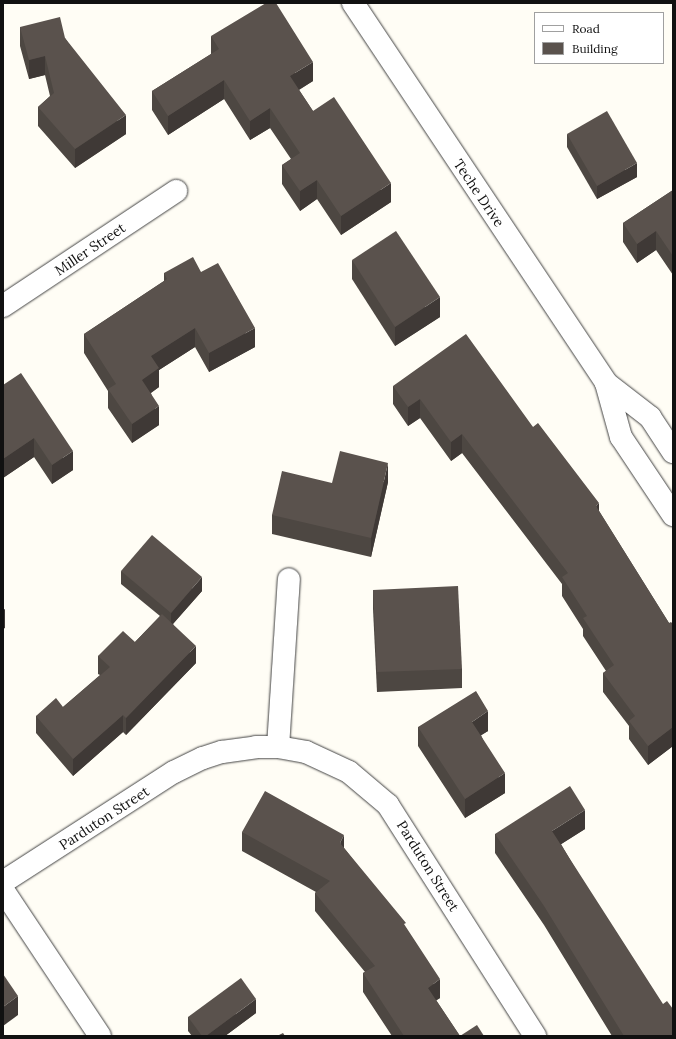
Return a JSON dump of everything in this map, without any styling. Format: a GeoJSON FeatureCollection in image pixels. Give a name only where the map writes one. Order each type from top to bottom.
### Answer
{"type":"FeatureCollection","features":[{"type":"Feature","properties":{"kind":"street","name":"Teche Drive"},"geometry":{"type":"LineString","coordinates":[[352,3],[606,383],[621,437],[673,515]]}},
{"type":"Feature","properties":{"kind":"street","name":"Miller Street"},"geometry":{"type":"LineString","coordinates":[[3,306],[176,191]]}},
{"type":"Feature","properties":{"kind":"street","name":"Teche Drive"},"geometry":{"type":"LineString","coordinates":[[606,383],[650,417],[673,452]]}},
{"type":"Feature","properties":{"kind":"street"},"geometry":{"type":"LineString","coordinates":[[278,747],[289,579]]}},
{"type":"Feature","properties":{"kind":"street","name":"Parduton Street"},"geometry":{"type":"LineString","coordinates":[[3,882],[174,772],[202,758],[236,750],[278,747],[326,759],[350,772],[388,805],[535,1036]]}},
{"type":"Feature","properties":{"kind":"street"},"geometry":{"type":"LineString","coordinates":[[3,890],[100,1036]]}},
{"type":"Feature","properties":{"kind":"building"},"geometry":{"type":"Polygon","coordinates":[[[266,3],[276,3],[313,62],[290,76],[313,111],[334,97],[391,183],[341,216],[317,180],[300,191],[282,165],[300,153],[270,108],[250,121],[224,80],[168,116],[152,91],[219,49],[211,36],[266,3]]]}},
{"type":"Feature","properties":{"kind":"building"},"geometry":{"type":"Polygon","coordinates":[[[60,17],[65,38],[126,115],[75,149],[38,107],[54,93],[45,56],[29,60],[20,27],[60,17]]]}},
{"type":"Feature","properties":{"kind":"building"},"geometry":{"type":"Polygon","coordinates":[[[607,111],[637,163],[597,186],[567,134],[607,111]]]}},
{"type":"Feature","properties":{"kind":"building"},"geometry":{"type":"Polygon","coordinates":[[[673,190],[673,256],[656,231],[637,244],[623,223],[673,190]]]}},
{"type":"Feature","properties":{"kind":"building"},"geometry":{"type":"Polygon","coordinates":[[[396,231],[440,297],[395,327],[352,260],[396,231]]]}},
{"type":"Feature","properties":{"kind":"building"},"geometry":{"type":"Polygon","coordinates":[[[193,257],[201,272],[218,263],[255,328],[209,353],[195,328],[151,356],[159,368],[142,380],[159,406],[132,424],[108,389],[116,384],[84,334],[167,279],[164,273],[193,257]]]}},
{"type":"Feature","properties":{"kind":"building"},"geometry":{"type":"Polygon","coordinates":[[[466,334],[533,427],[538,423],[599,503],[596,506],[669,623],[671,622],[673,624],[673,727],[648,746],[629,721],[635,716],[603,673],[614,665],[583,618],[587,616],[562,577],[568,573],[462,434],[451,442],[420,399],[408,407],[393,386],[466,334]]]}},
{"type":"Feature","properties":{"kind":"building"},"geometry":{"type":"Polygon","coordinates":[[[21,373],[73,451],[52,465],[34,438],[3,459],[3,385],[21,373]]]}},
{"type":"Feature","properties":{"kind":"building"},"geometry":{"type":"Polygon","coordinates":[[[340,451],[388,463],[371,538],[272,515],[282,471],[332,483],[340,451]]]}},
{"type":"Feature","properties":{"kind":"building"},"geometry":{"type":"Polygon","coordinates":[[[152,535],[202,577],[171,613],[121,571],[152,535]]]}},
{"type":"Feature","properties":{"kind":"building"},"geometry":{"type":"Polygon","coordinates":[[[458,586],[462,669],[377,672],[373,590],[458,586]]]}},
{"type":"Feature","properties":{"kind":"building"},"geometry":{"type":"Polygon","coordinates":[[[162,614],[196,646],[126,718],[123,715],[73,759],[36,716],[56,698],[63,707],[110,667],[98,656],[123,631],[135,642],[162,614]]]}},
{"type":"Feature","properties":{"kind":"building"},"geometry":{"type":"Polygon","coordinates":[[[476,691],[488,711],[472,722],[505,773],[465,799],[418,727],[476,691]]]}},
{"type":"Feature","properties":{"kind":"building"},"geometry":{"type":"Polygon","coordinates":[[[570,786],[585,810],[552,831],[663,1004],[667,1001],[673,1009],[673,1036],[624,1036],[544,906],[495,834],[570,786]]]}},
{"type":"Feature","properties":{"kind":"building"},"geometry":{"type":"Polygon","coordinates":[[[265,791],[344,835],[340,843],[406,923],[404,924],[440,979],[428,988],[460,1036],[404,1036],[363,973],[375,966],[315,893],[330,881],[242,832],[265,791]]]}},
{"type":"Feature","properties":{"kind":"building"},"geometry":{"type":"Polygon","coordinates":[[[3,974],[18,996],[3,1007],[3,974]]]}},
{"type":"Feature","properties":{"kind":"building"},"geometry":{"type":"Polygon","coordinates":[[[241,978],[256,999],[206,1036],[202,1036],[188,1017],[241,978]]]}},
{"type":"Feature","properties":{"kind":"building"},"geometry":{"type":"Polygon","coordinates":[[[477,1025],[484,1036],[460,1036],[477,1025]]]}},
{"type":"Feature","properties":{"kind":"building"},"geometry":{"type":"Polygon","coordinates":[[[283,1033],[285,1036],[277,1036],[283,1033]]]}}]}
